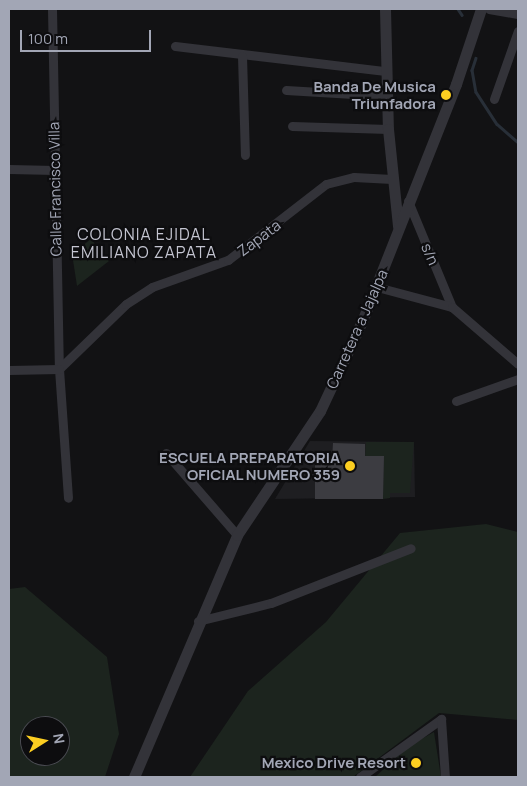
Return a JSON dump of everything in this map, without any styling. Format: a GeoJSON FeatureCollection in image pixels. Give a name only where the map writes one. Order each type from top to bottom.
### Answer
{"type":"FeatureCollection","features":[{"type":"Feature","properties":{"kind":"street","name":"Calle Francisco Villa"},"geometry":{"type":"LineString","coordinates":[[52,9],[59,368],[68,498]]}},
{"type":"Feature","properties":{"kind":"street","name":"Carretera a Jajalpa"},"geometry":{"type":"LineString","coordinates":[[134,777],[199,619],[237,535],[320,411],[377,287],[398,230],[388,129],[385,9]]}},
{"type":"Feature","properties":{"kind":"street"},"geometry":{"type":"LineString","coordinates":[[398,230],[456,84],[481,9]]}},
{"type":"Feature","properties":{"kind":"street"},"geometry":{"type":"LineString","coordinates":[[489,9],[518,14]]}},
{"type":"Feature","properties":{"kind":"street"},"geometry":{"type":"LineString","coordinates":[[494,99],[518,31]]}},
{"type":"Feature","properties":{"kind":"street"},"geometry":{"type":"LineString","coordinates":[[175,46],[242,56],[386,71]]}},
{"type":"Feature","properties":{"kind":"street"},"geometry":{"type":"LineString","coordinates":[[242,56],[244,156]]}},
{"type":"Feature","properties":{"kind":"street"},"geometry":{"type":"LineString","coordinates":[[286,90],[387,96]]}},
{"type":"Feature","properties":{"kind":"street"},"geometry":{"type":"LineString","coordinates":[[292,126],[388,129]]}},
{"type":"Feature","properties":{"kind":"street"},"geometry":{"type":"LineString","coordinates":[[9,169],[55,170]]}},
{"type":"Feature","properties":{"kind":"street","name":"Zapata"},"geometry":{"type":"LineString","coordinates":[[59,368],[126,304],[152,287],[234,256],[326,184],[354,177],[392,179]]}},
{"type":"Feature","properties":{"kind":"street","name":"s/n"},"geometry":{"type":"LineString","coordinates":[[408,201],[452,307]]}},
{"type":"Feature","properties":{"kind":"street"},"geometry":{"type":"LineString","coordinates":[[377,287],[452,307],[518,364]]}},
{"type":"Feature","properties":{"kind":"street"},"geometry":{"type":"LineString","coordinates":[[9,370],[59,368]]}},
{"type":"Feature","properties":{"kind":"street"},"geometry":{"type":"LineString","coordinates":[[456,401],[518,379]]}},
{"type":"Feature","properties":{"kind":"street"},"geometry":{"type":"LineString","coordinates":[[166,453],[237,535]]}},
{"type":"Feature","properties":{"kind":"street"},"geometry":{"type":"LineString","coordinates":[[199,619],[303,592],[411,548]]}},
{"type":"Feature","properties":{"kind":"street"},"geometry":{"type":"LineString","coordinates":[[360,777],[441,719],[445,777]]}},
{"type":"Feature","properties":{"kind":"shaded area"},"geometry":{"type":"Polygon","coordinates":[[[91,239],[109,261],[77,286],[72,254],[91,239]]]}},
{"type":"Feature","properties":{"kind":"shaded area","name":"ESCUELA PREPARATORIA OFICIAL NUMERO 359"},"geometry":{"type":"Polygon","coordinates":[[[310,441],[414,442],[415,497],[275,499],[310,441]]]}},
{"type":"Feature","properties":{"kind":"shaded area"},"geometry":{"type":"Polygon","coordinates":[[[366,442],[414,442],[410,493],[390,493],[390,498],[383,499],[384,456],[371,456],[363,499],[366,442]]]}},
{"type":"Feature","properties":{"kind":"shaded area"},"geometry":{"type":"Polygon","coordinates":[[[486,524],[518,532],[518,720],[439,713],[353,777],[190,777],[248,691],[326,622],[400,533],[486,524]]]}},
{"type":"Feature","properties":{"kind":"shaded area"},"geometry":{"type":"Polygon","coordinates":[[[25,587],[107,657],[119,734],[105,777],[9,777],[9,589],[25,587]]]}},
{"type":"Feature","properties":{"kind":"shaded area","name":"Mexico Drive Resort"},"geometry":{"type":"Polygon","coordinates":[[[434,732],[441,777],[375,777],[409,746],[434,732]]]}},
{"type":"Feature","properties":{"kind":"building"},"geometry":{"type":"Polygon","coordinates":[[[333,443],[365,444],[365,456],[384,456],[383,499],[315,499],[315,462],[332,459],[333,443]]]}},
{"type":"Feature","properties":{"kind":"waterway"},"geometry":{"type":"LineString","coordinates":[[458,9],[462,15]]}},
{"type":"Feature","properties":{"kind":"waterway"},"geometry":{"type":"LineString","coordinates":[[476,58],[472,70],[476,92],[497,124],[518,142]]}},
{"type":"Feature","properties":{"kind":"place","name":"Banda De Musica Triunfadora"},"geometry":{"type":"Point","coordinates":[446,95]}},
{"type":"Feature","properties":{"kind":"place","name":"ESCUELA PREPARATORIA OFICIAL NUMERO 359"},"geometry":{"type":"Point","coordinates":[350,466]}},
{"type":"Feature","properties":{"kind":"place","name":"Mexico Drive Resort"},"geometry":{"type":"Point","coordinates":[416,763]}},
{"type":"Feature","properties":{"kind":"district","name":"COLONIA EJIDAL EMILIANO ZAPATA"},"geometry":{"type":"Point","coordinates":[144,243]}}]}
